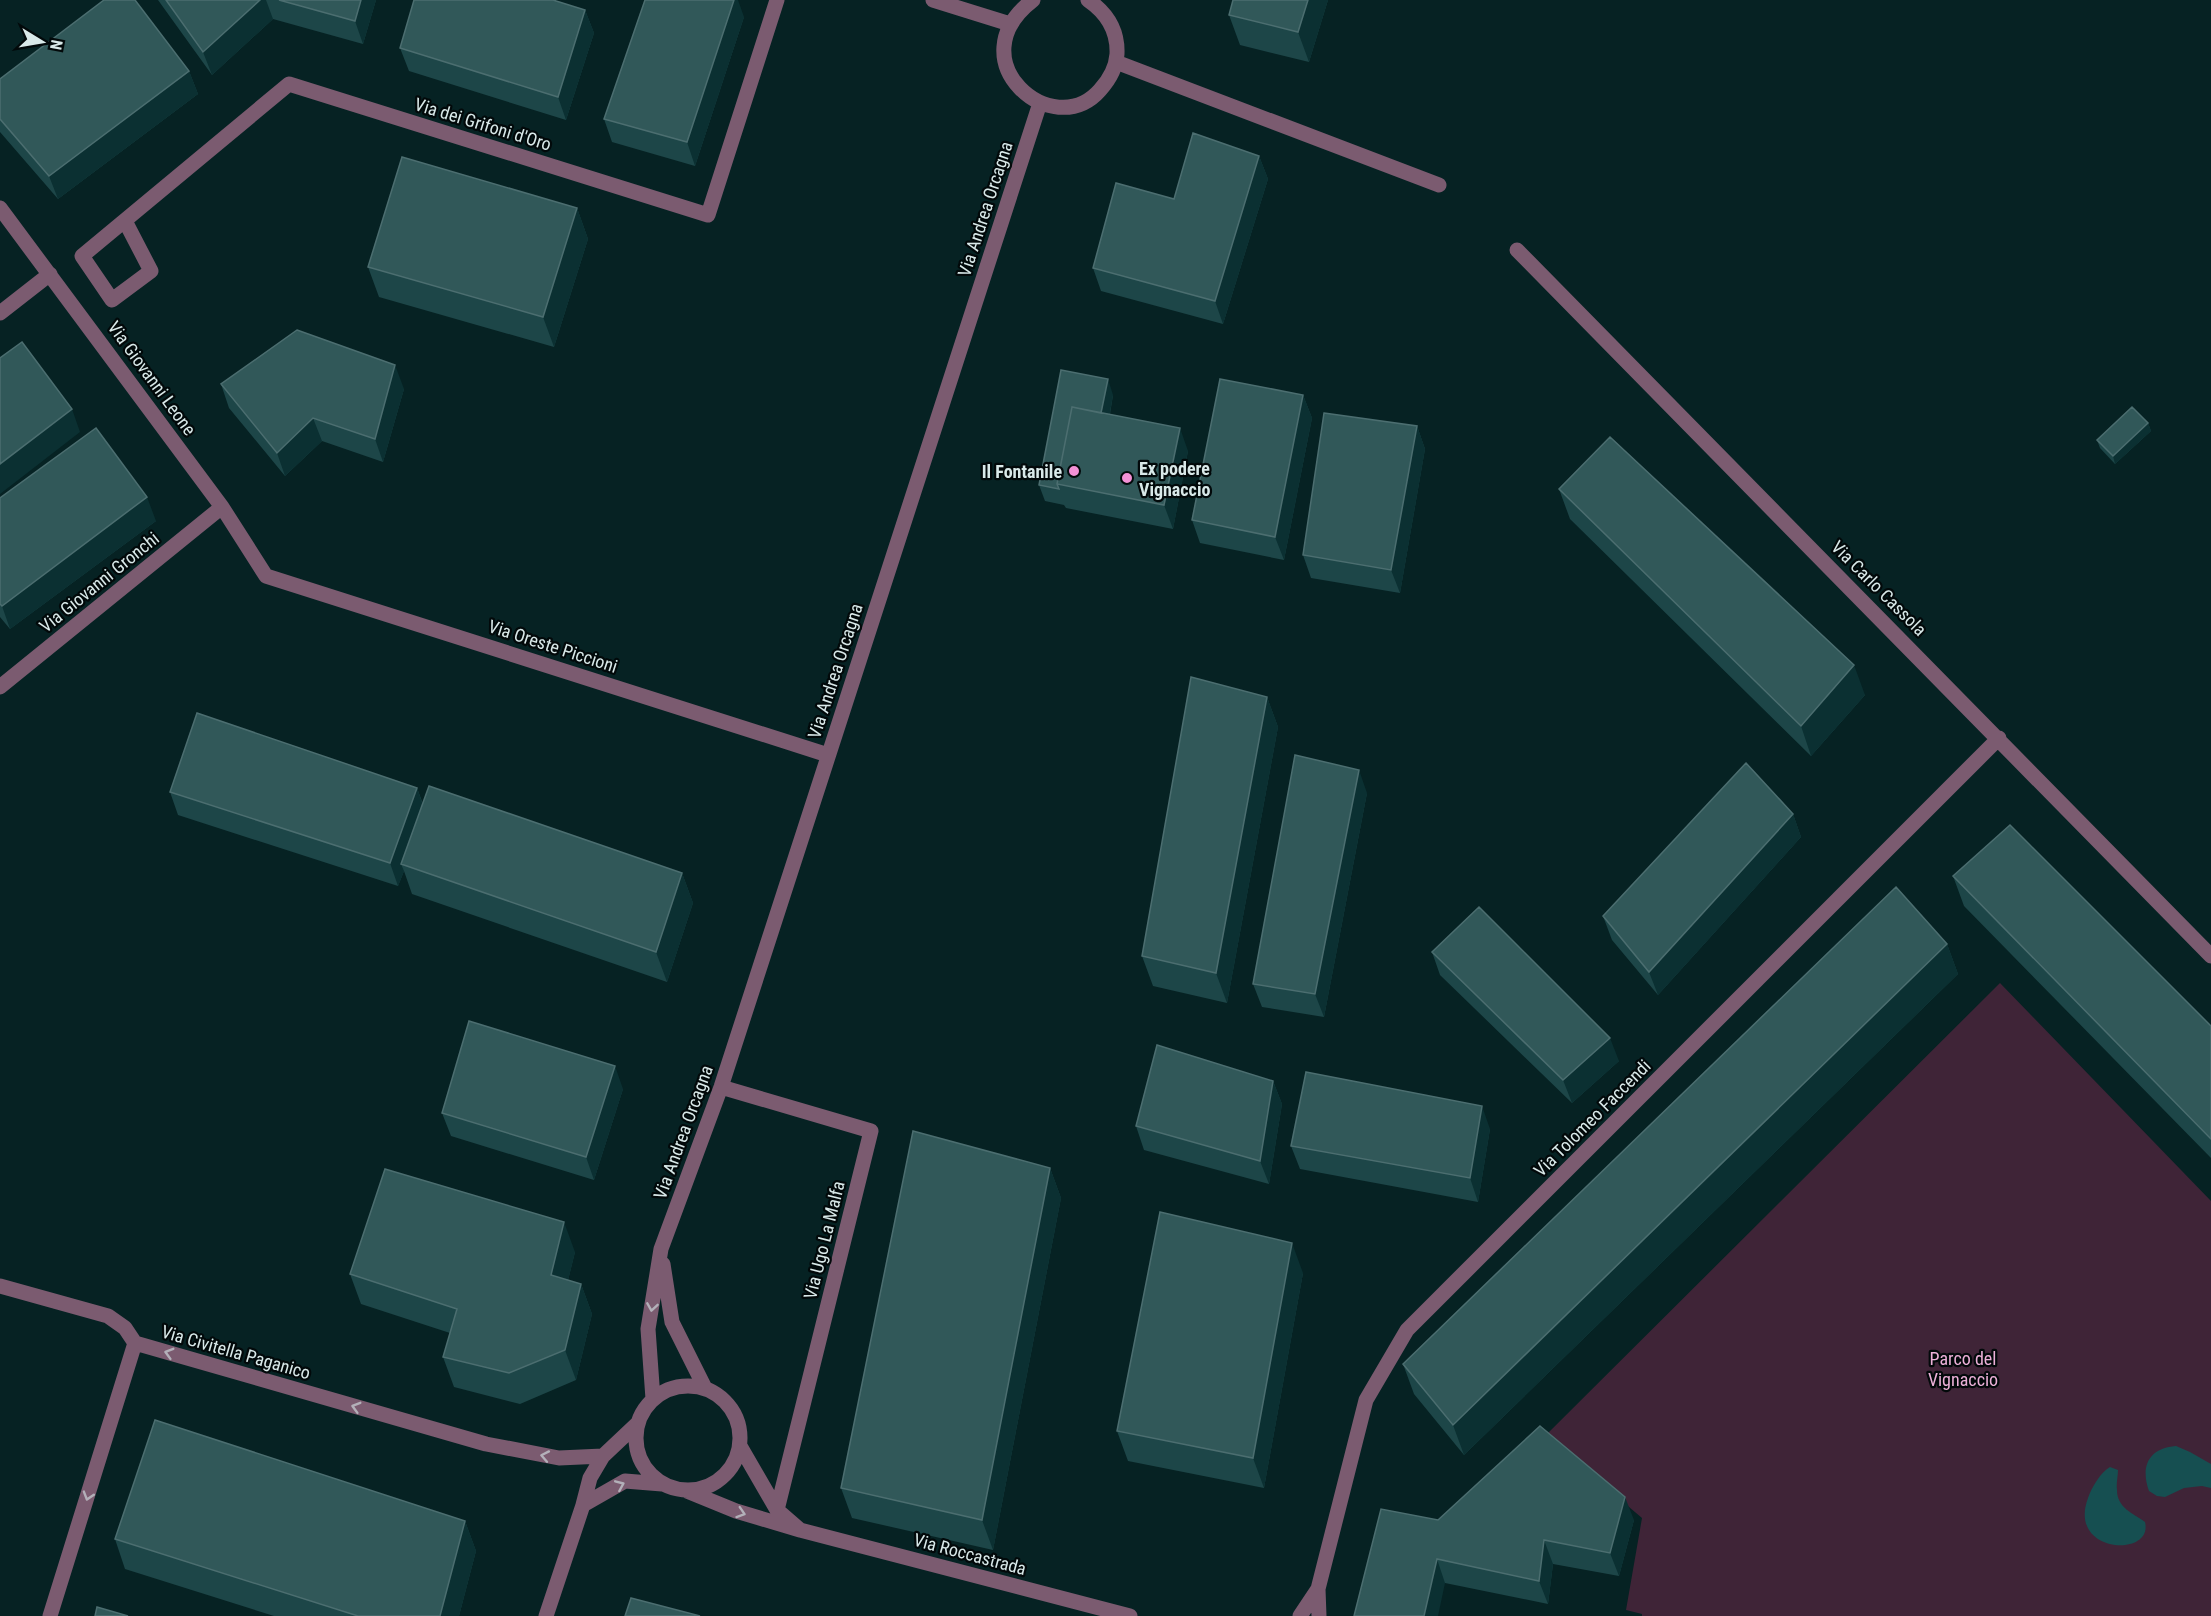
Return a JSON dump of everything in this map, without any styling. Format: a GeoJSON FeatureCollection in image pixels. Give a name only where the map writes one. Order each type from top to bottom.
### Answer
{"type":"FeatureCollection","features":[{"type":"Feature","properties":{"kind":"street","name":"Via dei Grifoni d'Oro"},"geometry":{"type":"LineString","coordinates":[[125,221],[151,271],[112,300],[82,256],[289,84],[708,215],[777,0]]}},
{"type":"Feature","properties":{"kind":"street"},"geometry":{"type":"LineString","coordinates":[[933,0],[1010,24]]}},
{"type":"Feature","properties":{"kind":"street"},"geometry":{"type":"LineString","coordinates":[[1033,0],[1020,10],[1010,24],[1004,42],[1005,61],[1011,79],[1024,93],[1040,103],[1059,107],[1079,104],[1096,95],[1109,80],[1116,62],[1117,43],[1112,24],[1101,8],[1088,0]]}},
{"type":"Feature","properties":{"kind":"street"},"geometry":{"type":"LineString","coordinates":[[1116,62],[1439,185]]}},
{"type":"Feature","properties":{"kind":"street","name":"Via Andrea Orcagna"},"geometry":{"type":"LineString","coordinates":[[653,1399],[648,1329],[661,1249],[721,1088],[1040,103]]}},
{"type":"Feature","properties":{"kind":"street","name":"Via Giovanni Leone"},"geometry":{"type":"LineString","coordinates":[[0,208],[222,507],[266,576]]}},
{"type":"Feature","properties":{"kind":"street","name":"Via Carlo Cassola"},"geometry":{"type":"LineString","coordinates":[[1517,250],[2211,956]]}},
{"type":"Feature","properties":{"kind":"street"},"geometry":{"type":"LineString","coordinates":[[0,313],[51,274]]}},
{"type":"Feature","properties":{"kind":"street","name":"Via Giovanni Gronchi"},"geometry":{"type":"LineString","coordinates":[[0,687],[222,507]]}},
{"type":"Feature","properties":{"kind":"street","name":"Via Oreste Piccioni"},"geometry":{"type":"LineString","coordinates":[[266,576],[828,755]]}},
{"type":"Feature","properties":{"kind":"street","name":"Via Tolomeo Faccendi"},"geometry":{"type":"LineString","coordinates":[[1319,1616],[1318,1589],[1366,1400],[1407,1330],[1999,738]]}},
{"type":"Feature","properties":{"kind":"street","name":"Via Ugo La Malfa"},"geometry":{"type":"LineString","coordinates":[[721,1088],[871,1131],[777,1510]]}},
{"type":"Feature","properties":{"kind":"street","name":"Via Andrea Orcagna"},"geometry":{"type":"LineString","coordinates":[[661,1249],[672,1322],[705,1388],[729,1404],[737,1417],[740,1446]]}},
{"type":"Feature","properties":{"kind":"street"},"geometry":{"type":"LineString","coordinates":[[0,1286],[108,1316],[125,1328],[135,1343]]}},
{"type":"Feature","properties":{"kind":"street","name":"Via Civitella Paganico"},"geometry":{"type":"LineString","coordinates":[[50,1616],[135,1343],[486,1444],[559,1458],[603,1456]]}},
{"type":"Feature","properties":{"kind":"street"},"geometry":{"type":"LineString","coordinates":[[705,1388],[692,1385],[678,1386],[664,1391],[644,1410],[638,1423],[636,1441],[640,1458],[648,1473],[674,1489],[687,1491],[702,1489],[721,1478],[735,1460],[740,1446]]}},
{"type":"Feature","properties":{"kind":"street"},"geometry":{"type":"LineString","coordinates":[[546,1616],[590,1478],[603,1456],[638,1423]]}},
{"type":"Feature","properties":{"kind":"street","name":"Via Roccastrada"},"geometry":{"type":"LineString","coordinates":[[740,1446],[777,1510],[800,1530]]}},
{"type":"Feature","properties":{"kind":"street"},"geometry":{"type":"LineString","coordinates":[[583,1505],[625,1481],[663,1484]]}},
{"type":"Feature","properties":{"kind":"street","name":"Via Roccastrada"},"geometry":{"type":"LineString","coordinates":[[687,1491],[736,1511],[800,1530],[1130,1616]]}},
{"type":"Feature","properties":{"kind":"street","name":"Via Tolomeo Faccendi"},"geometry":{"type":"LineString","coordinates":[[1300,1616],[1318,1589]]}},
{"type":"Feature","properties":{"kind":"green space","name":"Parco del Vignaccio"},"geometry":{"type":"Polygon","coordinates":[[[2000,983],[2211,1201],[2211,1616],[1642,1616],[1642,1614],[1626,1610],[1642,1518],[1545,1436],[2000,983]]]}},
{"type":"Feature","properties":{"kind":"water"},"geometry":{"type":"Polygon","coordinates":[[[2176,1446],[2211,1464],[2211,1488],[2202,1486],[2184,1488],[2165,1497],[2157,1496],[2149,1491],[2146,1482],[2146,1466],[2149,1460],[2159,1450],[2176,1446]]]}},
{"type":"Feature","properties":{"kind":"water"},"geometry":{"type":"Polygon","coordinates":[[[2110,1467],[2118,1470],[2118,1496],[2123,1506],[2145,1522],[2144,1534],[2137,1541],[2125,1545],[2099,1540],[2089,1530],[2085,1517],[2092,1489],[2110,1467]]]}},
{"type":"Feature","properties":{"kind":"building"},"geometry":{"type":"Polygon","coordinates":[[[104,0],[135,0],[189,71],[49,176],[0,119],[0,79],[104,0]]]}},
{"type":"Feature","properties":{"kind":"building"},"geometry":{"type":"Polygon","coordinates":[[[166,0],[260,0],[203,52],[166,0]]]}},
{"type":"Feature","properties":{"kind":"building"},"geometry":{"type":"Polygon","coordinates":[[[279,0],[361,0],[355,21],[279,0]]]}},
{"type":"Feature","properties":{"kind":"building"},"geometry":{"type":"Polygon","coordinates":[[[414,0],[553,0],[585,10],[558,97],[400,48],[414,0]]]}},
{"type":"Feature","properties":{"kind":"building"},"geometry":{"type":"Polygon","coordinates":[[[645,0],[734,0],[687,142],[604,119],[645,0]]]}},
{"type":"Feature","properties":{"kind":"building"},"geometry":{"type":"Polygon","coordinates":[[[1233,0],[1308,0],[1298,32],[1229,15],[1233,0]]]}},
{"type":"Feature","properties":{"kind":"building"},"geometry":{"type":"Polygon","coordinates":[[[1193,133],[1259,156],[1215,301],[1093,268],[1116,183],[1174,199],[1193,133]]]}},
{"type":"Feature","properties":{"kind":"building"},"geometry":{"type":"Polygon","coordinates":[[[402,157],[577,208],[543,317],[368,267],[402,157]]]}},
{"type":"Feature","properties":{"kind":"building"},"geometry":{"type":"Polygon","coordinates":[[[297,330],[395,365],[375,439],[313,418],[277,453],[221,384],[297,330]]]}},
{"type":"Feature","properties":{"kind":"building"},"geometry":{"type":"Polygon","coordinates":[[[22,342],[72,409],[0,464],[0,358],[22,342]]]}},
{"type":"Feature","properties":{"kind":"building"},"geometry":{"type":"Polygon","coordinates":[[[1061,370],[1108,379],[1101,413],[1072,407],[1057,484],[1059,489],[1039,485],[1061,370]]]}},
{"type":"Feature","properties":{"kind":"building"},"geometry":{"type":"Polygon","coordinates":[[[1220,379],[1303,395],[1275,537],[1192,520],[1220,379]]]}},
{"type":"Feature","properties":{"kind":"building","name":"Ex podere Vignaccio"},"geometry":{"type":"Polygon","coordinates":[[[1072,407],[1180,428],[1164,505],[1057,484],[1072,407]]]}},
{"type":"Feature","properties":{"kind":"building"},"geometry":{"type":"Polygon","coordinates":[[[2132,407],[2148,423],[2113,456],[2097,440],[2132,407]]]}},
{"type":"Feature","properties":{"kind":"building"},"geometry":{"type":"Polygon","coordinates":[[[1324,413],[1417,426],[1391,570],[1303,555],[1324,413]]]}},
{"type":"Feature","properties":{"kind":"building"},"geometry":{"type":"Polygon","coordinates":[[[96,428],[147,497],[2,606],[0,604],[0,498],[96,428]]]}},
{"type":"Feature","properties":{"kind":"building"},"geometry":{"type":"Polygon","coordinates":[[[1610,437],[1854,665],[1801,726],[1559,489],[1610,437]]]}},
{"type":"Feature","properties":{"kind":"building"},"geometry":{"type":"Polygon","coordinates":[[[1191,677],[1267,697],[1216,973],[1142,956],[1191,677]]]}},
{"type":"Feature","properties":{"kind":"building"},"geometry":{"type":"Polygon","coordinates":[[[197,713],[417,788],[390,863],[170,792],[197,713]]]}},
{"type":"Feature","properties":{"kind":"building"},"geometry":{"type":"Polygon","coordinates":[[[1295,755],[1359,770],[1315,994],[1253,984],[1295,755]]]}},
{"type":"Feature","properties":{"kind":"building"},"geometry":{"type":"Polygon","coordinates":[[[1746,763],[1793,814],[1649,972],[1603,916],[1746,763]]]}},
{"type":"Feature","properties":{"kind":"building"},"geometry":{"type":"Polygon","coordinates":[[[429,786],[682,873],[656,952],[401,864],[429,786]]]}},
{"type":"Feature","properties":{"kind":"building"},"geometry":{"type":"Polygon","coordinates":[[[2010,825],[2211,1026],[2211,1139],[1953,876],[2010,825]]]}},
{"type":"Feature","properties":{"kind":"building"},"geometry":{"type":"Polygon","coordinates":[[[1896,887],[1947,944],[1453,1425],[1403,1364],[1896,887]]]}},
{"type":"Feature","properties":{"kind":"building"},"geometry":{"type":"Polygon","coordinates":[[[1479,907],[1610,1038],[1563,1080],[1432,952],[1479,907]]]}},
{"type":"Feature","properties":{"kind":"building"},"geometry":{"type":"Polygon","coordinates":[[[469,1021],[615,1066],[586,1157],[442,1113],[469,1021]]]}},
{"type":"Feature","properties":{"kind":"building"},"geometry":{"type":"Polygon","coordinates":[[[1157,1045],[1273,1081],[1260,1161],[1136,1126],[1157,1045]]]}},
{"type":"Feature","properties":{"kind":"building"},"geometry":{"type":"Polygon","coordinates":[[[1306,1072],[1482,1106],[1470,1178],[1291,1146],[1306,1072]]]}},
{"type":"Feature","properties":{"kind":"building"},"geometry":{"type":"Polygon","coordinates":[[[913,1131],[1050,1168],[982,1520],[841,1488],[913,1131]]]}},
{"type":"Feature","properties":{"kind":"building"},"geometry":{"type":"Polygon","coordinates":[[[385,1169],[564,1222],[551,1275],[581,1284],[565,1350],[509,1373],[443,1357],[457,1309],[350,1274],[385,1169]]]}},
{"type":"Feature","properties":{"kind":"building"},"geometry":{"type":"Polygon","coordinates":[[[1160,1212],[1292,1243],[1253,1458],[1117,1431],[1160,1212]]]}},
{"type":"Feature","properties":{"kind":"building"},"geometry":{"type":"Polygon","coordinates":[[[155,1420],[465,1521],[440,1616],[358,1616],[115,1539],[155,1420]]]}},
{"type":"Feature","properties":{"kind":"building"},"geometry":{"type":"Polygon","coordinates":[[[1540,1426],[1625,1497],[1610,1553],[1544,1540],[1539,1581],[1437,1559],[1424,1616],[1354,1616],[1381,1509],[1438,1520],[1540,1426]]]}},
{"type":"Feature","properties":{"kind":"building"},"geometry":{"type":"Polygon","coordinates":[[[631,1598],[700,1616],[625,1616],[631,1598]]]}},
{"type":"Feature","properties":{"kind":"building"},"geometry":{"type":"Polygon","coordinates":[[[97,1607],[128,1616],[95,1616],[97,1607]]]}},
{"type":"Feature","properties":{"kind":"place","name":"Il Fontanile"},"geometry":{"type":"Point","coordinates":[1074,471]}},
{"type":"Feature","properties":{"kind":"place","name":"Ex podere Vignaccio"},"geometry":{"type":"Point","coordinates":[1127,478]}}]}
